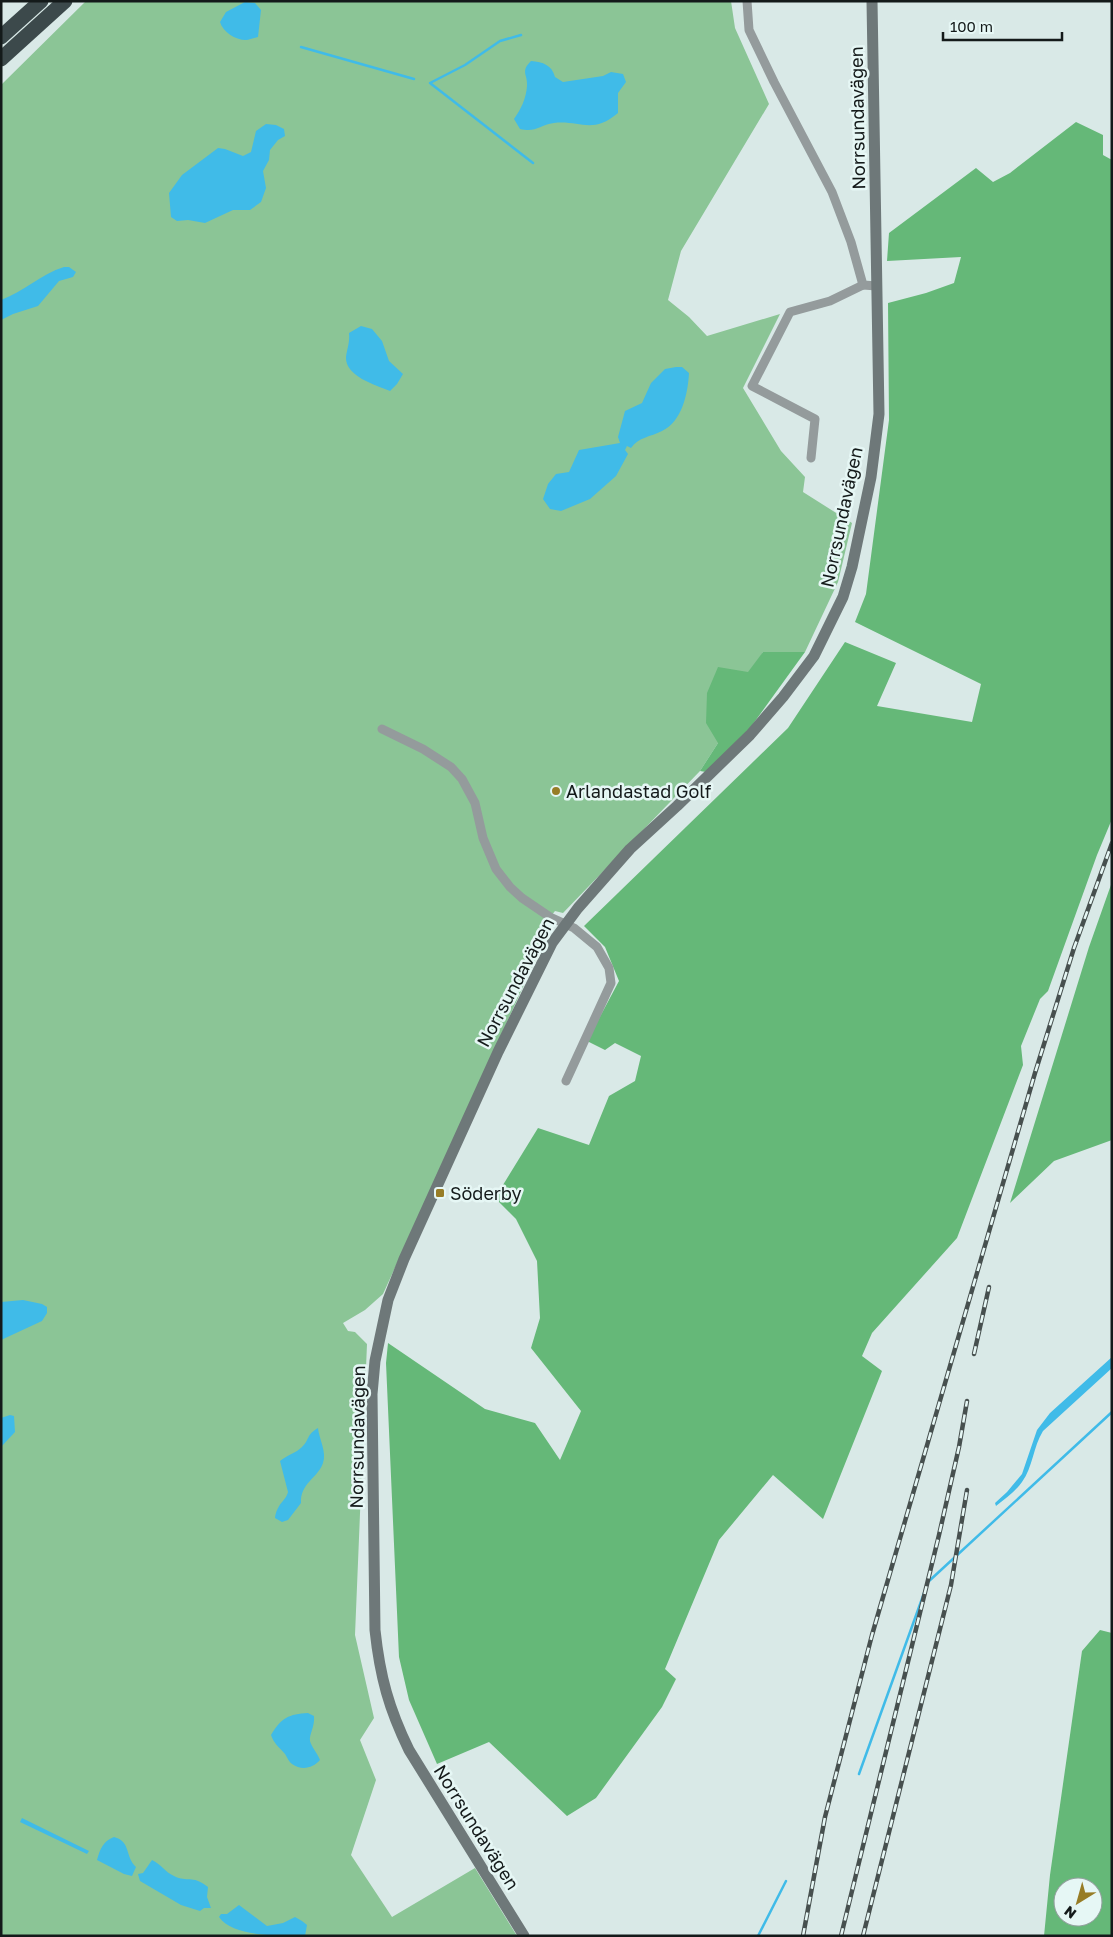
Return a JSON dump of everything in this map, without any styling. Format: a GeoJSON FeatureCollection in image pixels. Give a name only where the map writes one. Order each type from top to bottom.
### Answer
{"type":"FeatureCollection","features":[{"type":"Feature","properties":{"kind":"highway"},"geometry":{"type":"LineString","coordinates":[[1,37],[41,1]]}},
{"type":"Feature","properties":{"kind":"highway"},"geometry":{"type":"LineString","coordinates":[[1,59],[65,1]]}},
{"type":"Feature","properties":{"kind":"highway"},"geometry":{"type":"LineString","coordinates":[[1,67],[40,24]]}},
{"type":"Feature","properties":{"kind":"street"},"geometry":{"type":"LineString","coordinates":[[746,1],[750,30],[774,82],[832,192],[851,242],[863,285]]}},
{"type":"Feature","properties":{"kind":"street","name":"Norrsundavägen"},"geometry":{"type":"LineString","coordinates":[[524,1936],[410,1750],[397,1725],[387,1698],[379,1665],[375,1630],[372,1394],[375,1361],[388,1300],[404,1259],[498,1052],[552,943],[564,924],[630,849],[678,806],[750,735],[783,697],[814,656],[843,597],[852,567],[871,477],[879,414],[872,1]]}},
{"type":"Feature","properties":{"kind":"street"},"geometry":{"type":"LineString","coordinates":[[811,458],[815,419],[752,386],[790,312],[830,302],[863,285],[877,286]]}},
{"type":"Feature","properties":{"kind":"street"},"geometry":{"type":"LineString","coordinates":[[382,729],[423,749],[462,778],[475,803],[483,838],[496,868],[510,887],[522,898],[550,917],[574,928],[597,947],[610,968],[611,984],[566,1081]]}},
{"type":"Feature","properties":{"kind":"green space","name":"Arlandastad Golf"},"geometry":{"type":"Polygon","coordinates":[[[86,1],[731,1],[735,28],[769,104],[681,251],[668,300],[689,317],[707,336],[780,314],[743,388],[781,451],[805,477],[803,492],[852,523],[838,582],[805,652],[763,652],[718,743],[700,771],[563,913],[555,911],[547,921],[549,930],[383,1294],[365,1310],[343,1323],[348,1331],[355,1332],[367,1344],[355,1635],[374,1718],[360,1740],[376,1780],[351,1855],[392,1917],[475,1868],[517,1936],[1,1936],[1,85],[86,1]]]}},
{"type":"Feature","properties":{"kind":"green space"},"geometry":{"type":"Polygon","coordinates":[[[1076,122],[1103,135],[1103,155],[1112,160],[1112,819],[1097,855],[1048,991],[1040,999],[1021,1046],[1023,1065],[957,1238],[872,1333],[862,1356],[882,1371],[823,1519],[773,1475],[719,1540],[665,1669],[676,1679],[662,1707],[596,1798],[567,1816],[489,1742],[437,1764],[409,1700],[399,1657],[386,1363],[388,1343],[485,1409],[535,1423],[560,1460],[581,1411],[531,1348],[540,1318],[537,1261],[516,1219],[495,1198],[538,1128],[589,1145],[609,1096],[635,1081],[641,1056],[615,1043],[605,1050],[587,1041],[619,981],[605,947],[584,926],[788,728],[845,642],[896,663],[877,706],[972,722],[981,684],[855,622],[866,594],[889,420],[888,303],[954,283],[961,257],[887,261],[889,233],[976,168],[993,182],[1010,173],[1076,122]]]}},
{"type":"Feature","properties":{"kind":"green space"},"geometry":{"type":"Polygon","coordinates":[[[763,652],[805,652],[745,735],[706,772],[700,771],[718,743],[706,723],[707,693],[718,667],[748,672],[763,652]]]}},
{"type":"Feature","properties":{"kind":"green space"},"geometry":{"type":"Polygon","coordinates":[[[1112,882],[1112,1140],[1054,1161],[1010,1203],[1089,947],[1112,882]]]}},
{"type":"Feature","properties":{"kind":"green space"},"geometry":{"type":"Polygon","coordinates":[[[1100,1630],[1112,1633],[1112,1936],[1044,1936],[1050,1875],[1082,1651],[1100,1630]]]}},
{"type":"Feature","properties":{"kind":"water"},"geometry":{"type":"Polygon","coordinates":[[[245,2],[255,3],[261,10],[258,37],[246,40],[230,35],[220,22],[226,12],[245,2]]]}},
{"type":"Feature","properties":{"kind":"water"},"geometry":{"type":"Polygon","coordinates":[[[531,61],[546,65],[552,70],[555,77],[563,82],[603,76],[611,72],[623,74],[626,82],[618,93],[618,113],[609,120],[593,125],[554,123],[534,129],[520,129],[514,119],[524,100],[527,86],[525,71],[531,61]]]}},
{"type":"Feature","properties":{"kind":"water"},"geometry":{"type":"Polygon","coordinates":[[[266,124],[276,125],[284,129],[285,136],[278,140],[270,150],[269,160],[263,171],[266,188],[261,202],[250,210],[233,210],[205,223],[188,220],[177,221],[171,217],[169,193],[182,175],[218,148],[243,156],[251,152],[256,131],[266,124]]]}},
{"type":"Feature","properties":{"kind":"water"},"geometry":{"type":"Polygon","coordinates":[[[64,267],[69,267],[76,272],[73,277],[59,281],[38,306],[1,320],[1,300],[64,267]]]}},
{"type":"Feature","properties":{"kind":"water"},"geometry":{"type":"Polygon","coordinates":[[[361,326],[372,329],[382,341],[389,361],[403,374],[390,391],[362,379],[347,364],[349,333],[361,326]]]}},
{"type":"Feature","properties":{"kind":"water"},"geometry":{"type":"Polygon","coordinates":[[[682,367],[689,373],[683,406],[675,421],[669,427],[634,444],[631,448],[627,446],[625,450],[628,454],[616,476],[590,499],[561,511],[550,509],[543,499],[548,484],[556,474],[569,472],[579,450],[620,443],[618,437],[625,411],[642,403],[651,383],[665,369],[682,367]]]}},
{"type":"Feature","properties":{"kind":"water"},"geometry":{"type":"Polygon","coordinates":[[[23,1300],[42,1304],[47,1307],[47,1313],[42,1321],[1,1340],[1,1302],[23,1300]]]}},
{"type":"Feature","properties":{"kind":"water"},"geometry":{"type":"Polygon","coordinates":[[[1112,1357],[1112,1368],[1043,1431],[1026,1476],[1013,1492],[996,1506],[995,1503],[1022,1474],[1037,1430],[1050,1413],[1112,1357]]]}},
{"type":"Feature","properties":{"kind":"water"},"geometry":{"type":"Polygon","coordinates":[[[10,1415],[14,1416],[15,1432],[1,1447],[1,1418],[10,1415]]]}},
{"type":"Feature","properties":{"kind":"water"},"geometry":{"type":"Polygon","coordinates":[[[318,1428],[323,1450],[323,1463],[303,1490],[301,1503],[288,1520],[282,1522],[275,1518],[279,1506],[288,1492],[280,1461],[300,1449],[318,1428]]]}},
{"type":"Feature","properties":{"kind":"water"},"geometry":{"type":"Polygon","coordinates":[[[308,1713],[314,1716],[310,1741],[320,1760],[311,1767],[303,1768],[291,1763],[271,1735],[286,1718],[296,1714],[308,1713]]]}},
{"type":"Feature","properties":{"kind":"water"},"geometry":{"type":"Polygon","coordinates":[[[22,1818],[89,1851],[87,1854],[20,1822],[22,1818]]]}},
{"type":"Feature","properties":{"kind":"water"},"geometry":{"type":"Polygon","coordinates":[[[114,1837],[126,1846],[130,1859],[136,1867],[132,1876],[124,1874],[97,1860],[103,1846],[114,1837]]]}},
{"type":"Feature","properties":{"kind":"water"},"geometry":{"type":"Polygon","coordinates":[[[152,1860],[174,1876],[197,1881],[208,1887],[207,1897],[211,1908],[204,1908],[200,1911],[181,1905],[140,1881],[138,1874],[143,1873],[152,1860]]]}},
{"type":"Feature","properties":{"kind":"water"},"geometry":{"type":"Polygon","coordinates":[[[239,1905],[267,1926],[283,1923],[295,1917],[307,1925],[305,1936],[245,1932],[226,1924],[219,1917],[221,1914],[227,1914],[239,1905]]]}},
{"type":"Feature","properties":{"kind":"waterway"},"geometry":{"type":"LineString","coordinates":[[521,35],[500,41],[465,65],[430,83],[533,163]]}},
{"type":"Feature","properties":{"kind":"waterway"},"geometry":{"type":"LineString","coordinates":[[301,47],[414,79]]}},
{"type":"Feature","properties":{"kind":"waterway"},"geometry":{"type":"LineString","coordinates":[[859,1774],[928,1582],[1112,1412]]}},
{"type":"Feature","properties":{"kind":"waterway"},"geometry":{"type":"LineString","coordinates":[[758,1936],[786,1881]]}},
{"type":"Feature","properties":{"kind":"railway"},"geometry":{"type":"LineString","coordinates":[[803,1936],[825,1817],[872,1635],[1035,1073],[1074,948],[1112,843]]}},
{"type":"Feature","properties":{"kind":"railway"},"geometry":{"type":"LineString","coordinates":[[974,1354],[989,1287]]}},
{"type":"Feature","properties":{"kind":"railway"},"geometry":{"type":"LineString","coordinates":[[841,1936],[939,1535],[959,1447],[967,1401]]}},
{"type":"Feature","properties":{"kind":"railway"},"geometry":{"type":"LineString","coordinates":[[863,1936],[951,1585],[967,1490]]}},
{"type":"Feature","properties":{"kind":"place","name":"Arlandastad Golf"},"geometry":{"type":"Point","coordinates":[556,791]}},
{"type":"Feature","properties":{"kind":"place","name":"Söderby"},"geometry":{"type":"Point","coordinates":[440,1193]}}]}
